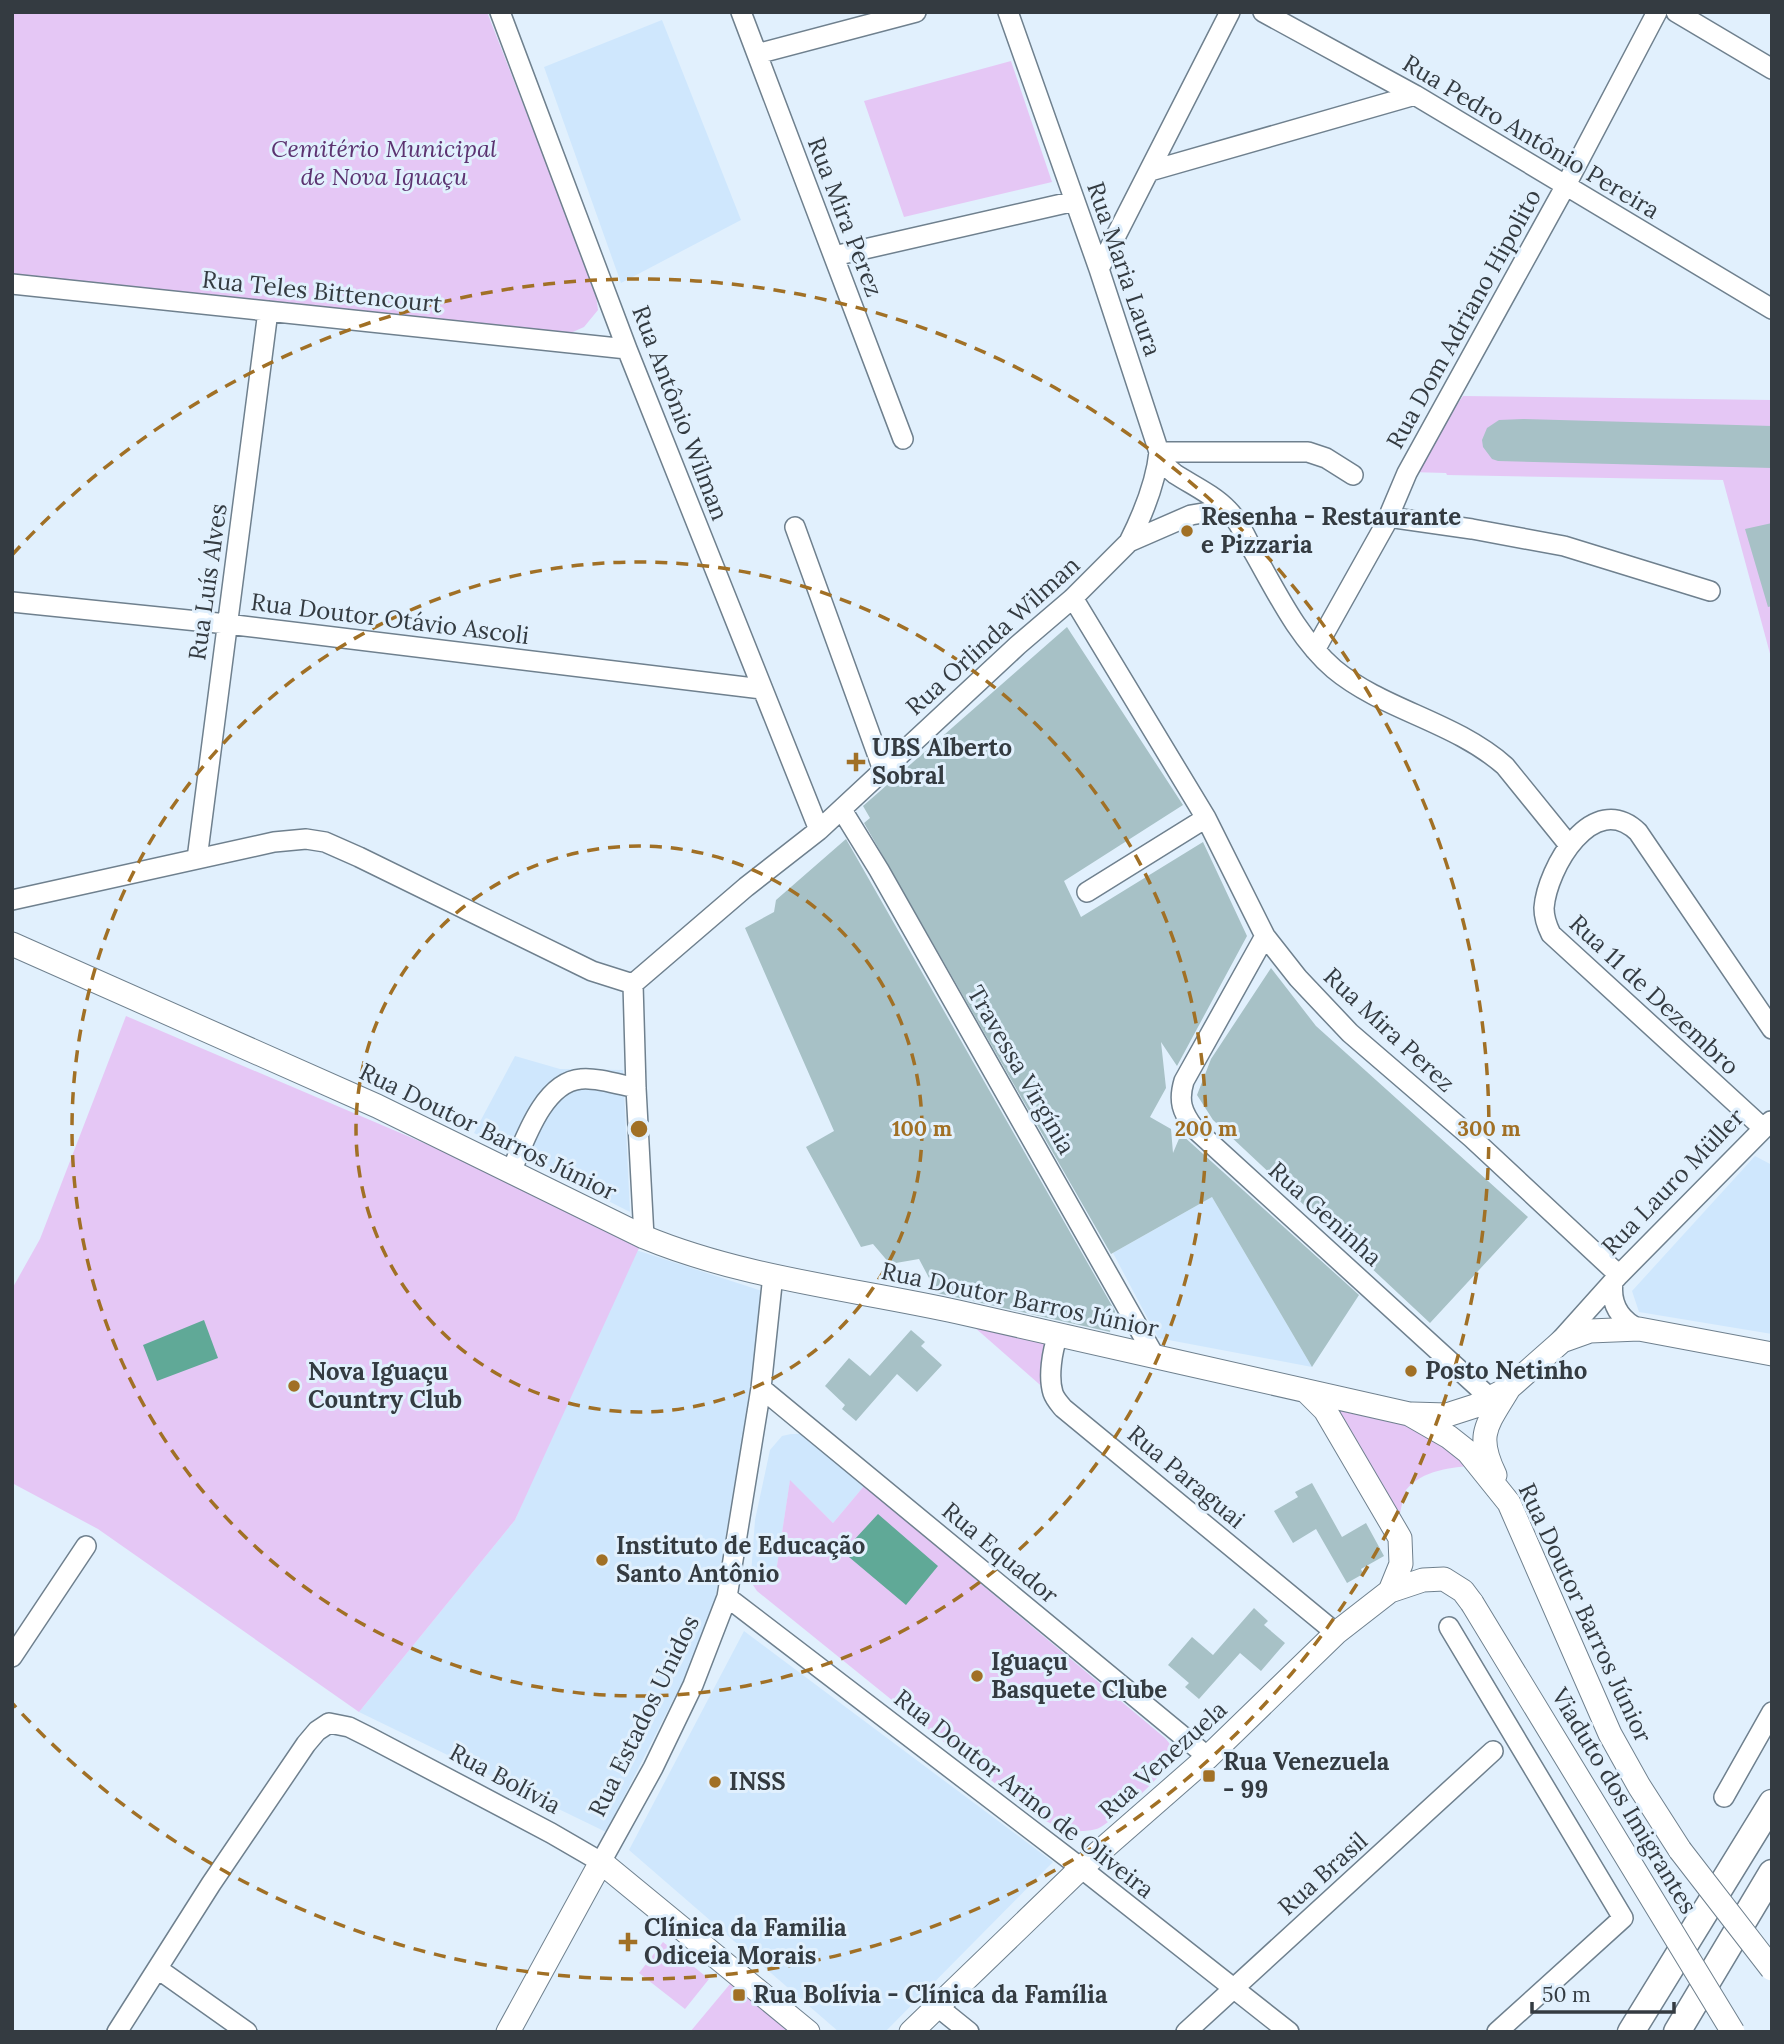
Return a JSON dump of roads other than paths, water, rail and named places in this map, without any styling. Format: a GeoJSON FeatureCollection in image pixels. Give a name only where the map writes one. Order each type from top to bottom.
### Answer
{"type":"FeatureCollection","features":[{"type":"Feature","properties":{"kind":"highway"},"geometry":{"type":"LineString","coordinates":[[1631,2032],[1772,1802]]}},
{"type":"Feature","properties":{"kind":"highway"},"geometry":{"type":"LineString","coordinates":[[1677,2032],[1772,1873]]}},
{"type":"Feature","properties":{"kind":"highway"},"geometry":{"type":"LineString","coordinates":[[1753,1904],[1772,1883]]}},
{"type":"Feature","properties":{"kind":"main road","name":"Rua Doutor Barros Júnior"},"geometry":{"type":"LineString","coordinates":[[12,944],[377,1106],[644,1237],[677,1250],[773,1275],[1058,1335],[1409,1414],[1449,1437],[1468,1452],[1509,1503],[1611,1734],[1639,1786],[1680,1850],[1772,1969]]}},
{"type":"Feature","properties":{"kind":"main road","name":"Rua Lauro Müller"},"geometry":{"type":"LineString","coordinates":[[1409,1414],[1447,1415],[1475,1406],[1499,1393],[1567,1338],[1590,1331],[1639,1329],[1772,1354]]}},
{"type":"Feature","properties":{"kind":"main road"},"geometry":{"type":"LineString","coordinates":[[1307,1392],[1325,1410],[1400,1538],[1401,1564],[1390,1591]]}},
{"type":"Feature","properties":{"kind":"main road","name":"Rua Lauro Müller"},"geometry":{"type":"LineString","coordinates":[[1499,1393],[1484,1440],[1486,1457],[1509,1503]]}},
{"type":"Feature","properties":{"kind":"main road","name":"Rua Venezuela"},"geometry":{"type":"LineString","coordinates":[[911,2032],[1081,1868],[1208,1757],[1336,1633],[1390,1591],[1414,1582],[1438,1578],[1449,1580],[1470,1600]]}},
{"type":"Feature","properties":{"kind":"main road","name":"Viaduto dos Imigrantes"},"geometry":{"type":"LineString","coordinates":[[1470,1600],[1733,2032]]}},
{"type":"Feature","properties":{"kind":"main road","name":"Rua Bolívia"},"geometry":{"type":"LineString","coordinates":[[601,1862],[807,2032]]}},
{"type":"Feature","properties":{"kind":"main road","name":"Rua Estados Unidos"},"geometry":{"type":"LineString","coordinates":[[508,2032],[601,1862]]}},
{"type":"Feature","properties":{"kind":"street","name":"Rua Antônio Wilman"},"geometry":{"type":"LineString","coordinates":[[500,12],[627,349],[819,830]]}},
{"type":"Feature","properties":{"kind":"street","name":"Rua Mira Perez"},"geometry":{"type":"LineString","coordinates":[[741,12],[903,439]]}},
{"type":"Feature","properties":{"kind":"street"},"geometry":{"type":"LineString","coordinates":[[757,54],[916,12]]}},
{"type":"Feature","properties":{"kind":"street","name":"Rua Maria Laura"},"geometry":{"type":"LineString","coordinates":[[1009,12],[1099,269],[1159,452],[1154,481],[1129,542]]}},
{"type":"Feature","properties":{"kind":"street"},"geometry":{"type":"LineString","coordinates":[[1099,269],[1230,12]]}},
{"type":"Feature","properties":{"kind":"street","name":"Rua Pedro Antônio Pereira"},"geometry":{"type":"LineString","coordinates":[[1262,12],[1415,95],[1772,309]]}},
{"type":"Feature","properties":{"kind":"street","name":"Rua Dom Adriano Hipolito"},"geometry":{"type":"LineString","coordinates":[[1315,650],[1388,517],[1407,473],[1566,185],[1657,12]]}},
{"type":"Feature","properties":{"kind":"street"},"geometry":{"type":"LineString","coordinates":[[1676,12],[1772,69]]}},
{"type":"Feature","properties":{"kind":"street"},"geometry":{"type":"LineString","coordinates":[[1150,171],[1415,95]]}},
{"type":"Feature","properties":{"kind":"street"},"geometry":{"type":"LineString","coordinates":[[834,256],[1075,201]]}},
{"type":"Feature","properties":{"kind":"street","name":"Rua Teles Bittencourt"},"geometry":{"type":"LineString","coordinates":[[12,284],[627,349]]}},
{"type":"Feature","properties":{"kind":"street","name":"Rua Luís Alves"},"geometry":{"type":"LineString","coordinates":[[197,859],[268,312]]}},
{"type":"Feature","properties":{"kind":"street"},"geometry":{"type":"LineString","coordinates":[[1353,475],[1325,458],[1308,452],[1159,452],[1168,468],[1175,474],[1227,509],[1315,650],[1357,684],[1452,730],[1493,755],[1569,845]]}},
{"type":"Feature","properties":{"kind":"street","name":"Rua Orlinda Wilman"},"geometry":{"type":"LineString","coordinates":[[633,984],[746,887],[842,810],[1018,645],[1073,598],[1129,542],[1191,515],[1227,509]]}},
{"type":"Feature","properties":{"kind":"street"},"geometry":{"type":"LineString","coordinates":[[1388,517],[1564,546],[1710,591]]}},
{"type":"Feature","properties":{"kind":"street"},"geometry":{"type":"LineString","coordinates":[[795,527],[883,770]]}},
{"type":"Feature","properties":{"kind":"street","name":"Rua Mira Perez"},"geometry":{"type":"LineString","coordinates":[[1073,598],[1206,818],[1265,936],[1322,1005],[1350,1033],[1472,1138],[1616,1278]]}},
{"type":"Feature","properties":{"kind":"street","name":"Rua Doutor Otávio Ascoli"},"geometry":{"type":"LineString","coordinates":[[12,602],[227,624],[762,689]]}},
{"type":"Feature","properties":{"kind":"street","name":"Travessa Virgínia"},"geometry":{"type":"LineString","coordinates":[[842,810],[886,882],[1155,1357]]}},
{"type":"Feature","properties":{"kind":"street"},"geometry":{"type":"LineString","coordinates":[[1087,892],[1206,818]]}},
{"type":"Feature","properties":{"kind":"street","name":"Rua 11 de Dezembro"},"geometry":{"type":"LineString","coordinates":[[1767,1124],[1554,939],[1546,925],[1546,894],[1569,845],[1584,829],[1605,820],[1618,819],[1633,828],[1646,843],[1772,1029]]}},
{"type":"Feature","properties":{"kind":"street"},"geometry":{"type":"LineString","coordinates":[[12,900],[274,842],[306,839],[324,842],[592,971],[633,984],[644,1237]]}},
{"type":"Feature","properties":{"kind":"street","name":"Rua Geninha"},"geometry":{"type":"LineString","coordinates":[[1265,936],[1184,1081],[1180,1094],[1185,1115],[1194,1128],[1499,1393]]}},
{"type":"Feature","properties":{"kind":"street"},"geometry":{"type":"LineString","coordinates":[[511,1171],[534,1118],[559,1086],[581,1078],[636,1088]]}},
{"type":"Feature","properties":{"kind":"street","name":"Rua Lauro Müller"},"geometry":{"type":"LineString","coordinates":[[1555,1346],[1616,1278],[1767,1124]]}},
{"type":"Feature","properties":{"kind":"street","name":"Rua Estados Unidos"},"geometry":{"type":"LineString","coordinates":[[601,1862],[653,1768],[688,1697],[727,1597],[761,1388],[773,1275]]}},
{"type":"Feature","properties":{"kind":"street","name":"Rua Lauro Müller"},"geometry":{"type":"LineString","coordinates":[[1616,1278],[1613,1296],[1620,1315],[1625,1322],[1639,1329]]}},
{"type":"Feature","properties":{"kind":"street","name":"Rua Paraguai"},"geometry":{"type":"LineString","coordinates":[[1058,1335],[1053,1356],[1052,1387],[1055,1398],[1063,1408],[1336,1633]]}},
{"type":"Feature","properties":{"kind":"street","name":"Rua Equador"},"geometry":{"type":"LineString","coordinates":[[761,1388],[1208,1757]]}},
{"type":"Feature","properties":{"kind":"street"},"geometry":{"type":"LineString","coordinates":[[12,1657],[86,1546]]}},
{"type":"Feature","properties":{"kind":"street","name":"Rua Doutor Arino de Oliveira"},"geometry":{"type":"LineString","coordinates":[[727,1597],[1081,1868],[1289,2032]]}},
{"type":"Feature","properties":{"kind":"street"},"geometry":{"type":"LineString","coordinates":[[1449,1627],[1623,1918],[1497,2032]]}},
{"type":"Feature","properties":{"kind":"street"},"geometry":{"type":"LineString","coordinates":[[1724,1797],[1772,1712]]}},
{"type":"Feature","properties":{"kind":"street","name":"Rua Bolívia"},"geometry":{"type":"LineString","coordinates":[[158,1969],[211,1884],[306,1744],[317,1731],[329,1723],[349,1727],[369,1737],[601,1862]]}},
{"type":"Feature","properties":{"kind":"street","name":"Rua Brasil"},"geometry":{"type":"LineString","coordinates":[[1186,2032],[1493,1752]]}},
{"type":"Feature","properties":{"kind":"street"},"geometry":{"type":"LineString","coordinates":[[117,2032],[158,1969],[247,2032]]}},
{"type":"Feature","properties":{"kind":"street"},"geometry":{"type":"LineString","coordinates":[[938,2007],[969,2032]]}},
{"type":"Feature","properties":{"kind":"place","name":"Resenha - Restaurante e Pizzaria"},"geometry":{"type":"Point","coordinates":[1187,531]}},
{"type":"Feature","properties":{"kind":"place","name":"UBS Alberto Sobral"},"geometry":{"type":"Point","coordinates":[856,762]}},
{"type":"Feature","properties":{"kind":"place","name":"Posto Netinho"},"geometry":{"type":"Point","coordinates":[1411,1371]}},
{"type":"Feature","properties":{"kind":"place","name":"Nova Iguaçu Country Club"},"geometry":{"type":"Point","coordinates":[294,1386]}},
{"type":"Feature","properties":{"kind":"place","name":"Instituto de Educação Santo Antônio"},"geometry":{"type":"Point","coordinates":[602,1560]}},
{"type":"Feature","properties":{"kind":"place","name":"Iguaçu Basquete Clube"},"geometry":{"type":"Point","coordinates":[977,1676]}},
{"type":"Feature","properties":{"kind":"place","name":"Rua Venezuela - 99"},"geometry":{"type":"Point","coordinates":[1209,1776]}},
{"type":"Feature","properties":{"kind":"place","name":"INSS"},"geometry":{"type":"Point","coordinates":[715,1782]}},
{"type":"Feature","properties":{"kind":"place","name":"Clínica da Familia Odiceia Morais"},"geometry":{"type":"Point","coordinates":[628,1942]}},
{"type":"Feature","properties":{"kind":"place","name":"Rua Bolívia - Clínica da Família"},"geometry":{"type":"Point","coordinates":[739,1995]}},
{"type":"Feature","properties":{"kind":"park label","name":"Cemitério Municipal de Nova Iguaçu"},"geometry":{"type":"Point","coordinates":[384,163]}}]}
